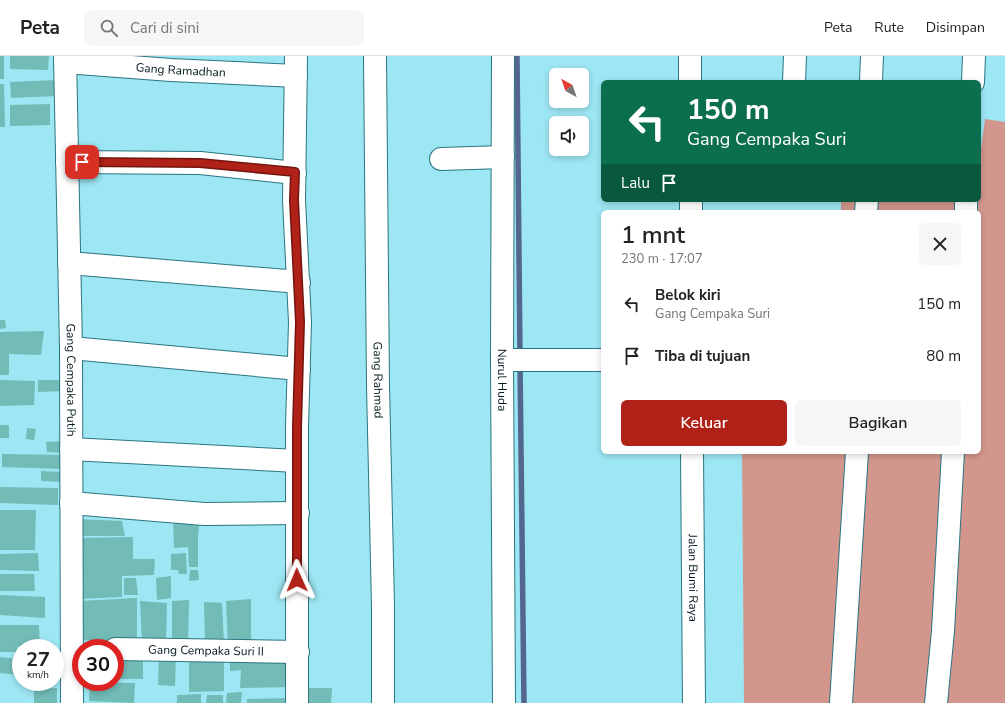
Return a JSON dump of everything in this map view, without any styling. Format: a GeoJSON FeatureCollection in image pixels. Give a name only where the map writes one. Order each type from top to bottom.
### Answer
{"type":"FeatureCollection","features":[{"type":"Feature","properties":{"kind":"street","name":"Gang Rahmad"},"geometry":{"type":"LineString","coordinates":[[374,56],[378,386],[383,606],[383,703]]}},
{"type":"Feature","properties":{"kind":"street","name":"Nurul Huda"},"geometry":{"type":"LineString","coordinates":[[503,56],[502,360],[504,703]]}},
{"type":"Feature","properties":{"kind":"street"},"geometry":{"type":"LineString","coordinates":[[690,56],[690,80]]}},
{"type":"Feature","properties":{"kind":"street"},"geometry":{"type":"LineString","coordinates":[[794,80],[795,56]]}},
{"type":"Feature","properties":{"kind":"street"},"geometry":{"type":"LineString","coordinates":[[871,80],[872,56]]}},
{"type":"Feature","properties":{"kind":"street"},"geometry":{"type":"LineString","coordinates":[[972,80],[974,56]]}},
{"type":"Feature","properties":{"kind":"street","name":"Gang Ramadhan"},"geometry":{"type":"LineString","coordinates":[[65,59],[171,70],[296,66]]}},
{"type":"Feature","properties":{"kind":"street","name":"Gang Cempaka Putih"},"geometry":{"type":"LineString","coordinates":[[65,59],[71,348],[71,503],[77,639]]}},
{"type":"Feature","properties":{"kind":"street"},"geometry":{"type":"LineString","coordinates":[[296,66],[294,200],[299,282],[297,703]]}},
{"type":"Feature","properties":{"kind":"street"},"geometry":{"type":"LineString","coordinates":[[441,159],[503,157]]}},
{"type":"Feature","properties":{"kind":"street"},"geometry":{"type":"LineString","coordinates":[[67,162],[200,163],[295,172]]}},
{"type":"Feature","properties":{"kind":"street"},"geometry":{"type":"LineString","coordinates":[[69,264],[299,282]]}},
{"type":"Feature","properties":{"kind":"street"},"geometry":{"type":"LineString","coordinates":[[71,348],[299,369]]}},
{"type":"Feature","properties":{"kind":"street"},"geometry":{"type":"LineString","coordinates":[[502,360],[601,360]]}},
{"type":"Feature","properties":{"kind":"street"},"geometry":{"type":"LineString","coordinates":[[71,449],[297,461]]}},
{"type":"Feature","properties":{"kind":"street","name":"Jalan Bumi Raya"},"geometry":{"type":"LineString","coordinates":[[692,454],[694,703]]}},
{"type":"Feature","properties":{"kind":"street"},"geometry":{"type":"LineString","coordinates":[[841,703],[857,454]]}},
{"type":"Feature","properties":{"kind":"street"},"geometry":{"type":"LineString","coordinates":[[936,703],[943,631],[952,454]]}},
{"type":"Feature","properties":{"kind":"street"},"geometry":{"type":"LineString","coordinates":[[71,503],[204,514],[298,513]]}},
{"type":"Feature","properties":{"kind":"street","name":"Gang Cempaka Suri II"},"geometry":{"type":"LineString","coordinates":[[124,649],[298,652]]}},
{"type":"Feature","properties":{"kind":"street","name":"Gang Cempaka Putih"},"geometry":{"type":"LineString","coordinates":[[72,703],[73,691]]}},
{"type":"Feature","properties":{"kind":"shaded area"},"geometry":{"type":"Polygon","coordinates":[[[985,119],[1005,122],[1005,703],[744,703],[742,454],[981,454],[981,210],[841,210],[841,202],[981,202],[981,149],[985,119]]]}},
{"type":"Feature","properties":{"kind":"building"},"geometry":{"type":"Polygon","coordinates":[[[0,56],[4,56],[4,79],[0,79],[0,56]]]}},
{"type":"Feature","properties":{"kind":"building"},"geometry":{"type":"Polygon","coordinates":[[[10,56],[49,56],[48,70],[10,69],[10,56]]]}},
{"type":"Feature","properties":{"kind":"building"},"geometry":{"type":"Polygon","coordinates":[[[56,80],[57,96],[11,98],[10,82],[56,80]]]}},
{"type":"Feature","properties":{"kind":"building"},"geometry":{"type":"Polygon","coordinates":[[[0,84],[4,84],[5,127],[0,127],[0,84]]]}},
{"type":"Feature","properties":{"kind":"building"},"geometry":{"type":"Polygon","coordinates":[[[50,104],[50,125],[10,126],[10,105],[50,104]]]}},
{"type":"Feature","properties":{"kind":"building"},"geometry":{"type":"Polygon","coordinates":[[[0,320],[5,320],[6,328],[0,329],[0,320]]]}},
{"type":"Feature","properties":{"kind":"building"},"geometry":{"type":"Polygon","coordinates":[[[44,331],[41,355],[9,354],[9,375],[0,375],[0,332],[44,331]]]}},
{"type":"Feature","properties":{"kind":"building"},"geometry":{"type":"Polygon","coordinates":[[[0,380],[35,381],[34,405],[0,406],[0,380]]]}},
{"type":"Feature","properties":{"kind":"building"},"geometry":{"type":"Polygon","coordinates":[[[38,380],[64,380],[64,391],[38,392],[38,380]]]}},
{"type":"Feature","properties":{"kind":"building"},"geometry":{"type":"Polygon","coordinates":[[[0,425],[9,425],[9,438],[0,438],[0,425]]]}},
{"type":"Feature","properties":{"kind":"building"},"geometry":{"type":"Polygon","coordinates":[[[27,428],[36,429],[34,440],[26,439],[27,428]]]}},
{"type":"Feature","properties":{"kind":"building"},"geometry":{"type":"Polygon","coordinates":[[[64,441],[63,453],[47,452],[46,442],[64,441]]]}},
{"type":"Feature","properties":{"kind":"building"},"geometry":{"type":"Polygon","coordinates":[[[2,454],[62,455],[63,469],[2,467],[2,454]]]}},
{"type":"Feature","properties":{"kind":"building"},"geometry":{"type":"Polygon","coordinates":[[[41,471],[62,472],[63,482],[41,481],[41,471]]]}},
{"type":"Feature","properties":{"kind":"building"},"geometry":{"type":"Polygon","coordinates":[[[0,487],[58,488],[58,505],[0,503],[0,487]]]}},
{"type":"Feature","properties":{"kind":"building"},"geometry":{"type":"Polygon","coordinates":[[[0,510],[36,510],[35,550],[0,550],[0,510]]]}},
{"type":"Feature","properties":{"kind":"building"},"geometry":{"type":"Polygon","coordinates":[[[173,517],[200,518],[198,535],[198,567],[189,567],[188,547],[174,548],[173,517]]]}},
{"type":"Feature","properties":{"kind":"building"},"geometry":{"type":"Polygon","coordinates":[[[77,519],[122,521],[125,536],[78,536],[77,519]]]}},
{"type":"Feature","properties":{"kind":"building"},"geometry":{"type":"Polygon","coordinates":[[[133,537],[133,559],[155,559],[154,575],[122,576],[122,597],[78,599],[79,538],[133,537]]]}},
{"type":"Feature","properties":{"kind":"building"},"geometry":{"type":"Polygon","coordinates":[[[38,553],[39,571],[0,570],[0,554],[38,553]]]}},
{"type":"Feature","properties":{"kind":"building"},"geometry":{"type":"Polygon","coordinates":[[[186,553],[187,574],[179,574],[178,570],[171,570],[171,554],[186,553]]]}},
{"type":"Feature","properties":{"kind":"building"},"geometry":{"type":"Polygon","coordinates":[[[190,570],[198,570],[199,580],[189,581],[190,570]]]}},
{"type":"Feature","properties":{"kind":"building"},"geometry":{"type":"Polygon","coordinates":[[[0,574],[34,574],[35,591],[0,591],[0,574]]]}},
{"type":"Feature","properties":{"kind":"building"},"geometry":{"type":"Polygon","coordinates":[[[171,576],[171,598],[157,600],[156,578],[171,576]]]}},
{"type":"Feature","properties":{"kind":"building"},"geometry":{"type":"Polygon","coordinates":[[[124,578],[136,578],[138,595],[124,595],[124,578]]]}},
{"type":"Feature","properties":{"kind":"building"},"geometry":{"type":"Polygon","coordinates":[[[0,595],[45,597],[45,618],[0,615],[0,595]]]}},
{"type":"Feature","properties":{"kind":"building"},"geometry":{"type":"Polygon","coordinates":[[[137,598],[137,642],[124,642],[124,639],[77,639],[79,601],[137,598]]]}},
{"type":"Feature","properties":{"kind":"building"},"geometry":{"type":"Polygon","coordinates":[[[251,599],[251,646],[228,646],[226,601],[251,599]]]}},
{"type":"Feature","properties":{"kind":"building"},"geometry":{"type":"Polygon","coordinates":[[[189,600],[188,642],[172,644],[172,601],[189,600]]]}},
{"type":"Feature","properties":{"kind":"building"},"geometry":{"type":"Polygon","coordinates":[[[140,601],[167,603],[166,643],[142,642],[140,601]]]}},
{"type":"Feature","properties":{"kind":"building"},"geometry":{"type":"Polygon","coordinates":[[[204,602],[222,603],[224,643],[205,643],[204,602]]]}},
{"type":"Feature","properties":{"kind":"building"},"geometry":{"type":"Polygon","coordinates":[[[0,625],[39,625],[40,639],[12,639],[12,652],[0,652],[0,625]]]}},
{"type":"Feature","properties":{"kind":"building"},"geometry":{"type":"Polygon","coordinates":[[[124,650],[143,651],[143,679],[124,679],[124,650]]]}},
{"type":"Feature","properties":{"kind":"building"},"geometry":{"type":"Polygon","coordinates":[[[230,652],[292,654],[293,687],[240,688],[241,670],[230,671],[230,652]]]}},
{"type":"Feature","properties":{"kind":"building"},"geometry":{"type":"Polygon","coordinates":[[[189,653],[224,653],[224,691],[189,692],[189,653]]]}},
{"type":"Feature","properties":{"kind":"building"},"geometry":{"type":"Polygon","coordinates":[[[159,655],[176,656],[175,686],[158,685],[159,655]]]}},
{"type":"Feature","properties":{"kind":"building"},"geometry":{"type":"Polygon","coordinates":[[[0,657],[12,658],[12,674],[0,673],[0,657]]]}},
{"type":"Feature","properties":{"kind":"building"},"geometry":{"type":"Polygon","coordinates":[[[124,683],[135,683],[134,703],[89,701],[90,691],[124,691],[124,683]]]}},
{"type":"Feature","properties":{"kind":"building"},"geometry":{"type":"Polygon","coordinates":[[[303,688],[332,688],[331,703],[302,703],[303,688]]]}},
{"type":"Feature","properties":{"kind":"building"},"geometry":{"type":"Polygon","coordinates":[[[34,691],[57,691],[57,703],[34,703],[34,691]]]}},
{"type":"Feature","properties":{"kind":"building"},"geometry":{"type":"Polygon","coordinates":[[[242,692],[241,703],[226,703],[227,693],[242,692]]]}},
{"type":"Feature","properties":{"kind":"building"},"geometry":{"type":"Polygon","coordinates":[[[201,694],[201,703],[177,703],[177,695],[201,694]]]}},
{"type":"Feature","properties":{"kind":"building"},"geometry":{"type":"Polygon","coordinates":[[[207,695],[223,695],[223,703],[206,703],[207,695]]]}},
{"type":"Feature","properties":{"kind":"building"},"geometry":{"type":"Polygon","coordinates":[[[292,698],[292,703],[247,703],[247,699],[292,698]]]}},
{"type":"Feature","properties":{"kind":"waterway"},"geometry":{"type":"LineString","coordinates":[[517,56],[520,355]]}},
{"type":"Feature","properties":{"kind":"waterway"},"geometry":{"type":"LineString","coordinates":[[520,363],[524,703]]}},
{"type":"Feature","properties":{"kind":"route"},"geometry":{"type":"LineString","coordinates":[[82,162],[200,163],[295,172],[294,200],[300,322],[297,427],[297,580]]}}]}
